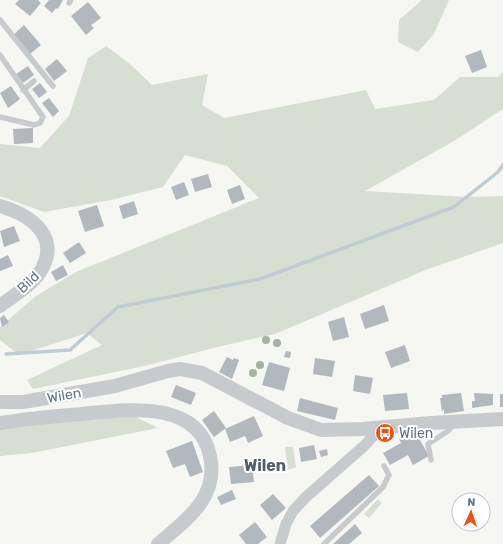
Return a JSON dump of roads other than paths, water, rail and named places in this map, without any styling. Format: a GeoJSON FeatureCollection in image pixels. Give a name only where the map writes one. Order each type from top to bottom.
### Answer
{"type":"FeatureCollection","features":[{"type":"Feature","properties":{"kind":"street","name":"Bild"},"geometry":{"type":"LineString","coordinates":[[0,206],[33,221],[42,231],[47,248],[45,261],[40,272],[31,283],[0,306]]}},
{"type":"Feature","properties":{"kind":"street","name":"Wilen"},"geometry":{"type":"LineString","coordinates":[[0,402],[23,402],[115,386],[180,369],[202,373],[288,418],[312,428],[333,431],[503,419]]}},
{"type":"Feature","properties":{"kind":"street","name":"Wilen"},"geometry":{"type":"LineString","coordinates":[[0,422],[131,409],[161,412],[176,416],[189,424],[198,432],[207,444],[212,476],[203,502],[192,515],[158,544]]}},
{"type":"Feature","properties":{"kind":"street"},"geometry":{"type":"LineString","coordinates":[[280,544],[286,524],[294,511],[306,497],[364,446],[376,433],[375,428]]}},
{"type":"Feature","properties":{"kind":"lane"},"geometry":{"type":"LineString","coordinates":[[0,20],[52,86]]}},
{"type":"Feature","properties":{"kind":"lane"},"geometry":{"type":"LineString","coordinates":[[0,56],[23,90],[44,117],[40,123],[34,125],[0,116]]}},
{"type":"Feature","properties":{"kind":"lane"},"geometry":{"type":"LineString","coordinates":[[23,90],[34,81]]}},
{"type":"Feature","properties":{"kind":"lane"},"geometry":{"type":"LineString","coordinates":[[431,460],[428,444],[448,431],[456,422]]}},
{"type":"Feature","properties":{"kind":"lane"},"geometry":{"type":"LineString","coordinates":[[324,544],[383,487],[389,475],[384,466]]}},
{"type":"Feature","properties":{"kind":"waterway"},"geometry":{"type":"LineString","coordinates":[[6,354],[70,350],[118,307],[260,279],[454,207],[498,172],[503,165]]}},
{"type":"Feature","properties":{"kind":"place","name":"Wilen"},"geometry":{"type":"Point","coordinates":[385,433]}},
{"type":"Feature","properties":{"kind":"district","name":"Wilen"},"geometry":{"type":"Point","coordinates":[265,465]}}]}
